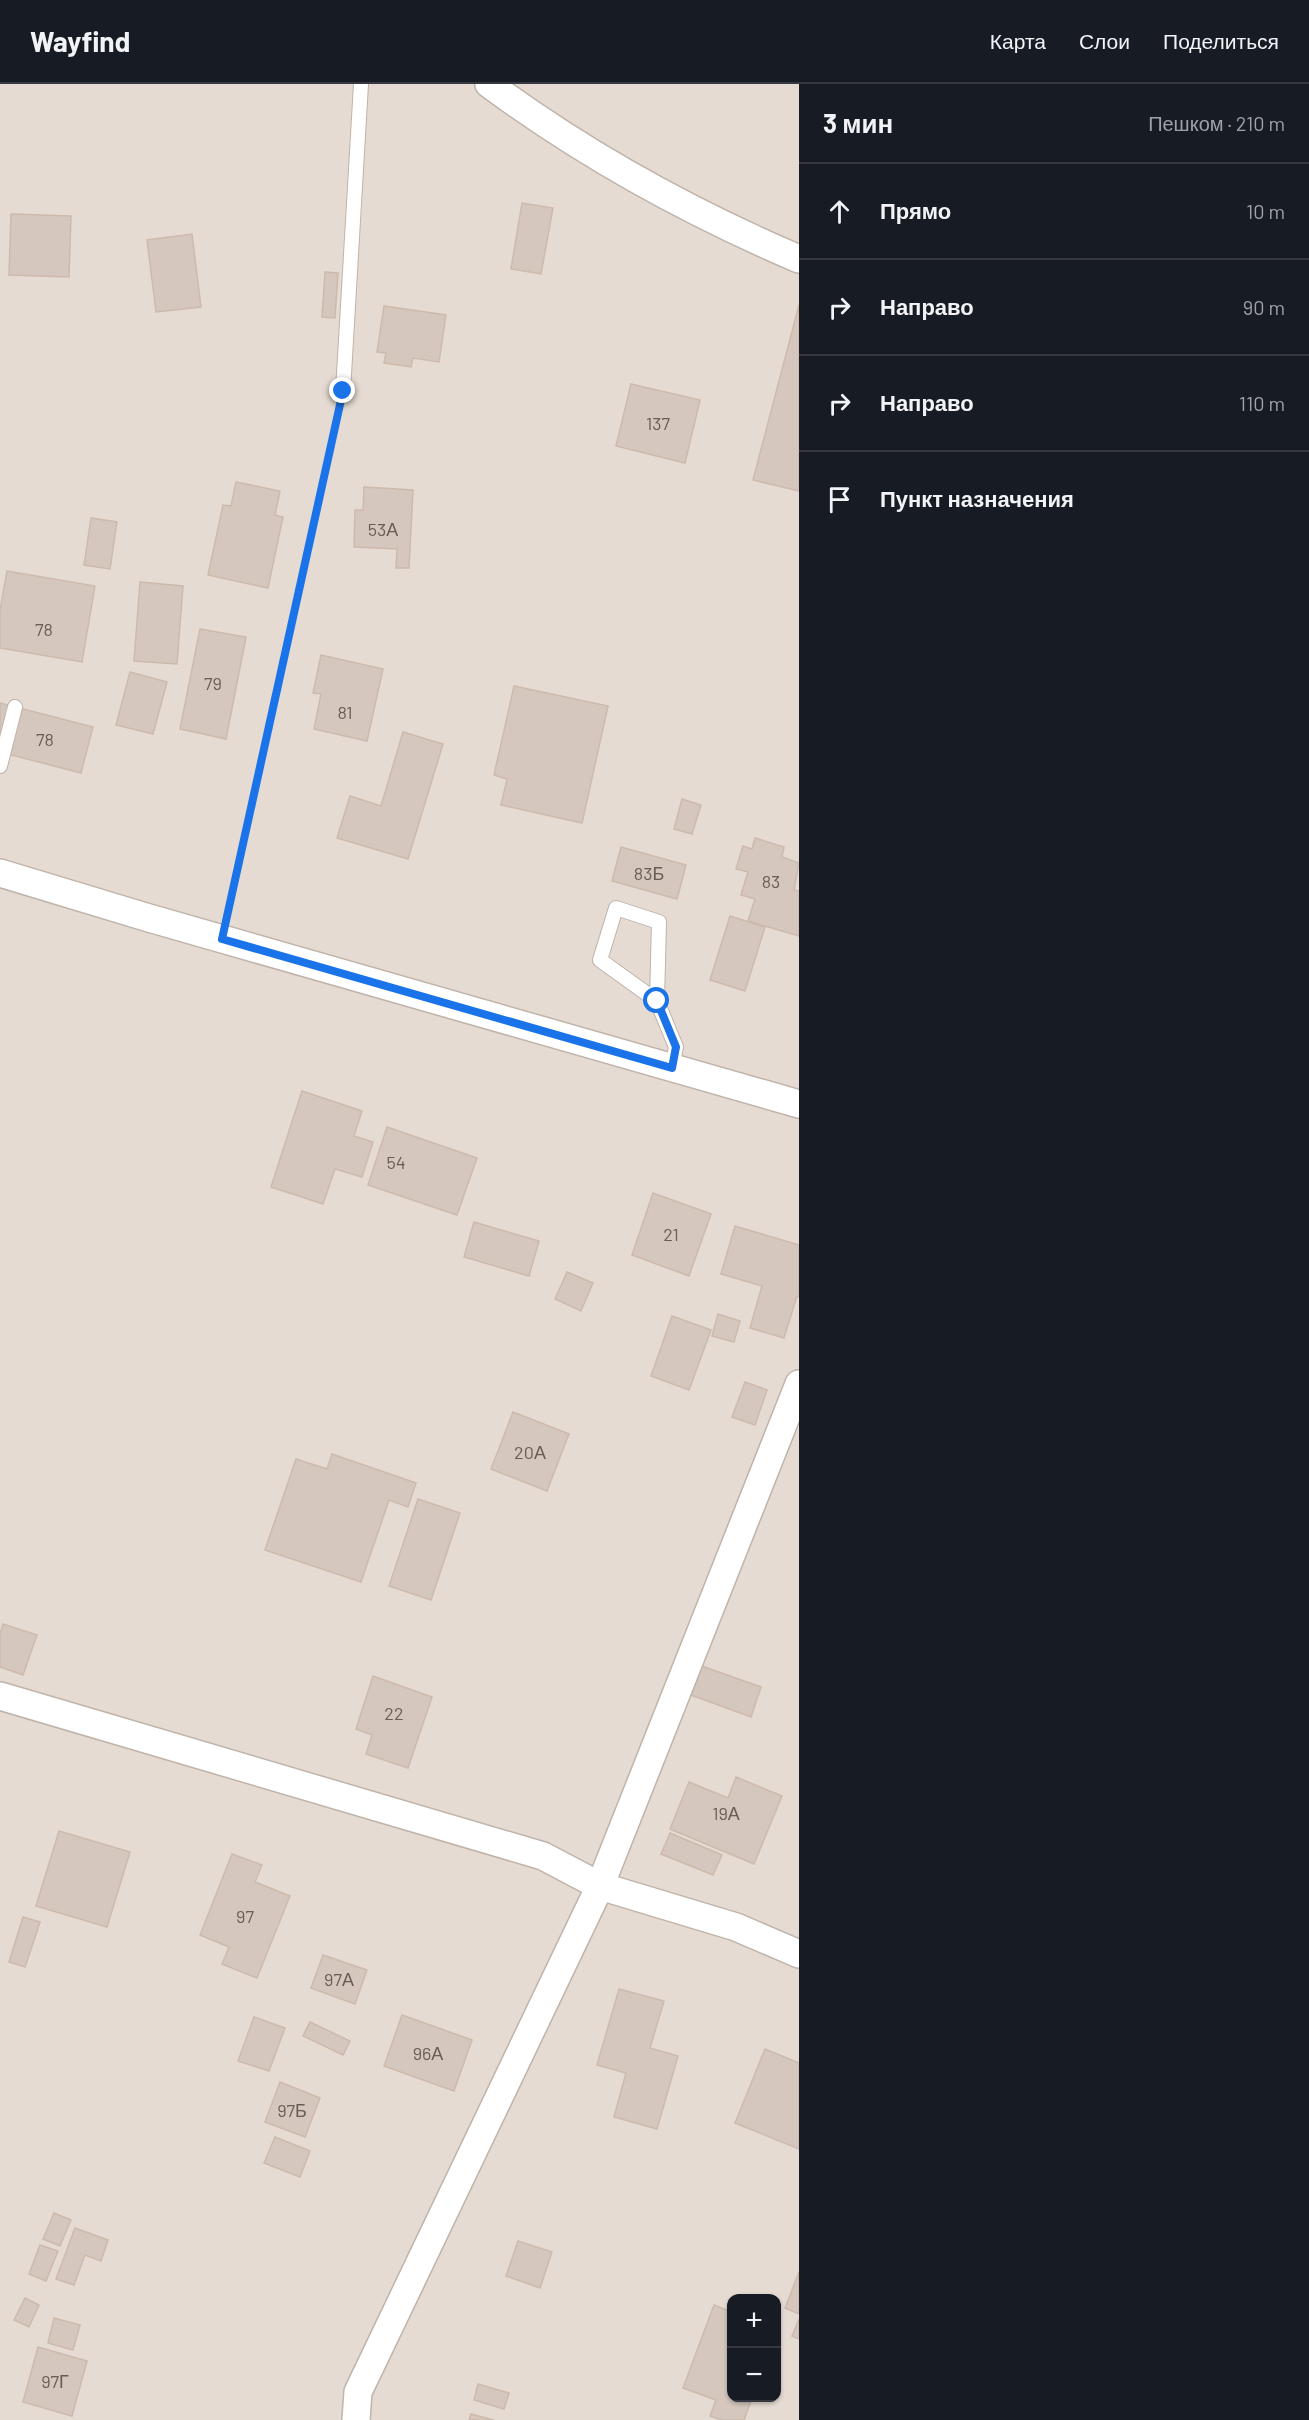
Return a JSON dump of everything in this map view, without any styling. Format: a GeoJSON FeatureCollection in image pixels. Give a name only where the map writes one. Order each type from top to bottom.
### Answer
{"type":"FeatureCollection","features":[{"type":"Feature","properties":{"kind":"street"},"geometry":{"type":"LineString","coordinates":[[489,84],[539,121],[676,200],[799,258]]}},
{"type":"Feature","properties":{"kind":"street"},"geometry":{"type":"LineString","coordinates":[[0,873],[799,1104]]}},
{"type":"Feature","properties":{"kind":"street"},"geometry":{"type":"LineString","coordinates":[[356,2420],[358,2392],[600,1886],[799,1384]]}},
{"type":"Feature","properties":{"kind":"street"},"geometry":{"type":"LineString","coordinates":[[0,1696],[543,1856],[600,1886],[736,1927],[799,1954]]}},
{"type":"Feature","properties":{"kind":"lane"},"geometry":{"type":"LineString","coordinates":[[343,391],[361,84]]}},
{"type":"Feature","properties":{"kind":"lane"},"geometry":{"type":"LineString","coordinates":[[0,766],[15,707]]}},
{"type":"Feature","properties":{"kind":"lane"},"geometry":{"type":"LineString","coordinates":[[657,1001],[600,960],[616,908],[659,922],[657,1001],[676,1047],[672,1068]]}},
{"type":"Feature","properties":{"kind":"path"},"geometry":{"type":"LineString","coordinates":[[222,939],[343,391]]}},
{"type":"Feature","properties":{"kind":"shaded area"},"geometry":{"type":"Polygon","coordinates":[[[0,84],[799,84],[799,2420],[0,2420],[0,84]]]}},
{"type":"Feature","properties":{"kind":"building"},"geometry":{"type":"Polygon","coordinates":[[[522,203],[553,208],[541,274],[511,269],[522,203]]]}},
{"type":"Feature","properties":{"kind":"building"},"geometry":{"type":"Polygon","coordinates":[[[11,214],[71,216],[69,277],[9,275],[11,214]]]}},
{"type":"Feature","properties":{"kind":"building"},"geometry":{"type":"Polygon","coordinates":[[[192,234],[201,307],[156,312],[147,240],[192,234]]]}},
{"type":"Feature","properties":{"kind":"building"},"geometry":{"type":"Polygon","coordinates":[[[325,272],[338,273],[335,318],[322,317],[325,272]]]}},
{"type":"Feature","properties":{"kind":"building"},"geometry":{"type":"Polygon","coordinates":[[[799,305],[799,491],[753,480],[799,305]]]}},
{"type":"Feature","properties":{"kind":"building"},"geometry":{"type":"Polygon","coordinates":[[[384,306],[446,315],[439,362],[413,358],[411,367],[384,363],[386,353],[377,352],[384,306]]]}},
{"type":"Feature","properties":{"kind":"building"},"geometry":{"type":"Polygon","coordinates":[[[631,384],[700,400],[685,463],[616,446],[631,384]]]}},
{"type":"Feature","properties":{"kind":"building"},"geometry":{"type":"Polygon","coordinates":[[[236,482],[280,491],[275,515],[283,517],[268,588],[208,575],[223,505],[231,506],[236,482]]]}},
{"type":"Feature","properties":{"kind":"building"},"geometry":{"type":"Polygon","coordinates":[[[364,487],[413,490],[409,568],[396,568],[397,549],[354,547],[355,510],[363,510],[364,487]]]}},
{"type":"Feature","properties":{"kind":"building"},"geometry":{"type":"Polygon","coordinates":[[[91,518],[117,522],[110,569],[84,565],[91,518]]]}},
{"type":"Feature","properties":{"kind":"building"},"geometry":{"type":"Polygon","coordinates":[[[7,571],[95,586],[82,662],[0,648],[0,610],[7,571]]]}},
{"type":"Feature","properties":{"kind":"building"},"geometry":{"type":"Polygon","coordinates":[[[140,582],[183,586],[177,664],[134,661],[140,582]]]}},
{"type":"Feature","properties":{"kind":"building"},"geometry":{"type":"Polygon","coordinates":[[[200,629],[246,637],[226,739],[180,729],[200,629]]]}},
{"type":"Feature","properties":{"kind":"building"},"geometry":{"type":"Polygon","coordinates":[[[321,655],[383,669],[367,741],[314,729],[321,694],[313,693],[321,655]]]}},
{"type":"Feature","properties":{"kind":"building"},"geometry":{"type":"Polygon","coordinates":[[[130,672],[167,682],[153,734],[116,725],[130,672]]]}},
{"type":"Feature","properties":{"kind":"building"},"geometry":{"type":"Polygon","coordinates":[[[514,686],[608,706],[582,823],[501,805],[507,779],[494,775],[514,686]]]}},
{"type":"Feature","properties":{"kind":"building"},"geometry":{"type":"Polygon","coordinates":[[[0,703],[93,727],[81,773],[0,752],[0,703]]]}},
{"type":"Feature","properties":{"kind":"building"},"geometry":{"type":"Polygon","coordinates":[[[403,732],[443,744],[408,859],[337,838],[350,796],[381,806],[403,732]]]}},
{"type":"Feature","properties":{"kind":"building"},"geometry":{"type":"Polygon","coordinates":[[[682,799],[701,805],[692,834],[674,829],[682,799]]]}},
{"type":"Feature","properties":{"kind":"building"},"geometry":{"type":"Polygon","coordinates":[[[755,838],[784,847],[782,857],[799,863],[794,890],[799,891],[799,936],[748,921],[755,899],[741,895],[748,872],[736,869],[743,846],[752,849],[755,838]]]}},
{"type":"Feature","properties":{"kind":"building"},"geometry":{"type":"Polygon","coordinates":[[[621,847],[686,865],[677,899],[612,881],[621,847]]]}},
{"type":"Feature","properties":{"kind":"building"},"geometry":{"type":"Polygon","coordinates":[[[730,916],[765,927],[745,991],[710,980],[730,916]]]}},
{"type":"Feature","properties":{"kind":"building"},"geometry":{"type":"Polygon","coordinates":[[[302,1091],[362,1111],[354,1136],[373,1142],[362,1177],[335,1169],[323,1204],[271,1187],[302,1091]]]}},
{"type":"Feature","properties":{"kind":"building"},"geometry":{"type":"Polygon","coordinates":[[[387,1127],[477,1158],[457,1215],[368,1185],[387,1127]]]}},
{"type":"Feature","properties":{"kind":"building"},"geometry":{"type":"Polygon","coordinates":[[[653,1193],[711,1214],[689,1276],[632,1255],[653,1193]]]}},
{"type":"Feature","properties":{"kind":"building"},"geometry":{"type":"Polygon","coordinates":[[[474,1222],[539,1241],[529,1276],[464,1257],[474,1222]]]}},
{"type":"Feature","properties":{"kind":"building"},"geometry":{"type":"Polygon","coordinates":[[[735,1226],[799,1245],[799,1297],[797,1296],[784,1338],[750,1328],[762,1286],[721,1274],[735,1226]]]}},
{"type":"Feature","properties":{"kind":"building"},"geometry":{"type":"Polygon","coordinates":[[[567,1272],[593,1283],[581,1311],[555,1299],[567,1272]]]}},
{"type":"Feature","properties":{"kind":"building"},"geometry":{"type":"Polygon","coordinates":[[[718,1314],[740,1321],[734,1342],[712,1336],[718,1314]]]}},
{"type":"Feature","properties":{"kind":"building"},"geometry":{"type":"Polygon","coordinates":[[[672,1316],[711,1330],[689,1390],[651,1376],[672,1316]]]}},
{"type":"Feature","properties":{"kind":"building"},"geometry":{"type":"Polygon","coordinates":[[[745,1382],[767,1390],[755,1425],[732,1417],[745,1382]]]}},
{"type":"Feature","properties":{"kind":"building"},"geometry":{"type":"Polygon","coordinates":[[[513,1412],[569,1434],[547,1491],[491,1469],[513,1412]]]}},
{"type":"Feature","properties":{"kind":"building"},"geometry":{"type":"Polygon","coordinates":[[[332,1454],[416,1483],[408,1507],[389,1500],[361,1582],[265,1550],[296,1459],[327,1469],[332,1454]]]}},
{"type":"Feature","properties":{"kind":"building"},"geometry":{"type":"Polygon","coordinates":[[[418,1499],[460,1513],[431,1600],[389,1586],[418,1499]]]}},
{"type":"Feature","properties":{"kind":"building"},"geometry":{"type":"Polygon","coordinates":[[[3,1624],[37,1635],[23,1675],[0,1667],[0,1634],[3,1624]]]}},
{"type":"Feature","properties":{"kind":"building"},"geometry":{"type":"Polygon","coordinates":[[[702,1666],[761,1687],[751,1717],[691,1695],[702,1666]]]}},
{"type":"Feature","properties":{"kind":"building"},"geometry":{"type":"Polygon","coordinates":[[[373,1676],[432,1697],[408,1768],[366,1754],[372,1735],[356,1729],[373,1676]]]}},
{"type":"Feature","properties":{"kind":"building"},"geometry":{"type":"Polygon","coordinates":[[[736,1777],[782,1796],[754,1864],[670,1829],[689,1782],[728,1798],[736,1777]]]}},
{"type":"Feature","properties":{"kind":"building"},"geometry":{"type":"Polygon","coordinates":[[[59,1831],[130,1852],[107,1927],[36,1906],[59,1831]]]}},
{"type":"Feature","properties":{"kind":"building"},"geometry":{"type":"Polygon","coordinates":[[[670,1833],[722,1855],[713,1875],[661,1854],[670,1833]]]}},
{"type":"Feature","properties":{"kind":"building"},"geometry":{"type":"Polygon","coordinates":[[[232,1854],[262,1865],[255,1882],[290,1896],[257,1978],[222,1964],[229,1947],[200,1935],[232,1854]]]}},
{"type":"Feature","properties":{"kind":"building"},"geometry":{"type":"Polygon","coordinates":[[[23,1917],[40,1922],[25,1967],[9,1962],[23,1917]]]}},
{"type":"Feature","properties":{"kind":"building"},"geometry":{"type":"Polygon","coordinates":[[[323,1955],[367,1970],[355,2004],[311,1988],[323,1955]]]}},
{"type":"Feature","properties":{"kind":"building"},"geometry":{"type":"Polygon","coordinates":[[[619,1989],[664,2001],[650,2048],[678,2056],[657,2129],[614,2117],[626,2073],[597,2065],[619,1989]]]}},
{"type":"Feature","properties":{"kind":"building"},"geometry":{"type":"Polygon","coordinates":[[[402,2015],[472,2040],[454,2091],[384,2066],[402,2015]]]}},
{"type":"Feature","properties":{"kind":"building"},"geometry":{"type":"Polygon","coordinates":[[[254,2017],[285,2028],[269,2071],[238,2061],[254,2017]]]}},
{"type":"Feature","properties":{"kind":"building"},"geometry":{"type":"Polygon","coordinates":[[[310,2022],[350,2041],[343,2055],[303,2036],[310,2022]]]}},
{"type":"Feature","properties":{"kind":"building"},"geometry":{"type":"Polygon","coordinates":[[[765,2049],[799,2063],[799,2149],[735,2123],[765,2049]]]}},
{"type":"Feature","properties":{"kind":"building"},"geometry":{"type":"Polygon","coordinates":[[[280,2082],[320,2098],[305,2137],[265,2122],[280,2082]]]}},
{"type":"Feature","properties":{"kind":"building"},"geometry":{"type":"Polygon","coordinates":[[[275,2137],[310,2151],[300,2177],[264,2163],[275,2137]]]}},
{"type":"Feature","properties":{"kind":"building"},"geometry":{"type":"Polygon","coordinates":[[[54,2213],[71,2220],[60,2246],[43,2239],[54,2213]]]}},
{"type":"Feature","properties":{"kind":"building"},"geometry":{"type":"Polygon","coordinates":[[[75,2228],[108,2240],[101,2261],[85,2255],[74,2285],[56,2279],[75,2228]]]}},
{"type":"Feature","properties":{"kind":"building"},"geometry":{"type":"Polygon","coordinates":[[[518,2241],[552,2252],[540,2288],[506,2276],[518,2241]]]}},
{"type":"Feature","properties":{"kind":"building"},"geometry":{"type":"Polygon","coordinates":[[[40,2245],[58,2251],[46,2281],[29,2274],[40,2245]]]}},
{"type":"Feature","properties":{"kind":"building"},"geometry":{"type":"Polygon","coordinates":[[[799,2272],[799,2314],[785,2308],[799,2272]]]}},
{"type":"Feature","properties":{"kind":"building"},"geometry":{"type":"Polygon","coordinates":[[[25,2298],[39,2305],[29,2327],[14,2320],[25,2298]]]}},
{"type":"Feature","properties":{"kind":"building"},"geometry":{"type":"Polygon","coordinates":[[[714,2305],[727,2310],[727,2402],[751,2402],[744,2420],[721,2420],[710,2416],[716,2400],[683,2388],[714,2305]]]}},
{"type":"Feature","properties":{"kind":"building"},"geometry":{"type":"Polygon","coordinates":[[[54,2318],[80,2325],[73,2350],[48,2343],[54,2318]]]}},
{"type":"Feature","properties":{"kind":"building"},"geometry":{"type":"Polygon","coordinates":[[[799,2319],[799,2339],[792,2336],[799,2319]]]}},
{"type":"Feature","properties":{"kind":"building"},"geometry":{"type":"Polygon","coordinates":[[[38,2347],[87,2361],[72,2416],[23,2402],[38,2347]]]}},
{"type":"Feature","properties":{"kind":"building"},"geometry":{"type":"Polygon","coordinates":[[[478,2384],[509,2393],[504,2409],[474,2400],[478,2384]]]}},
{"type":"Feature","properties":{"kind":"building"},"geometry":{"type":"Polygon","coordinates":[[[471,2414],[494,2420],[469,2420],[471,2414]]]}},
{"type":"Feature","properties":{"kind":"route"},"geometry":{"type":"LineString","coordinates":[[343,391],[222,939],[672,1068],[676,1047],[657,1001]]}}]}
